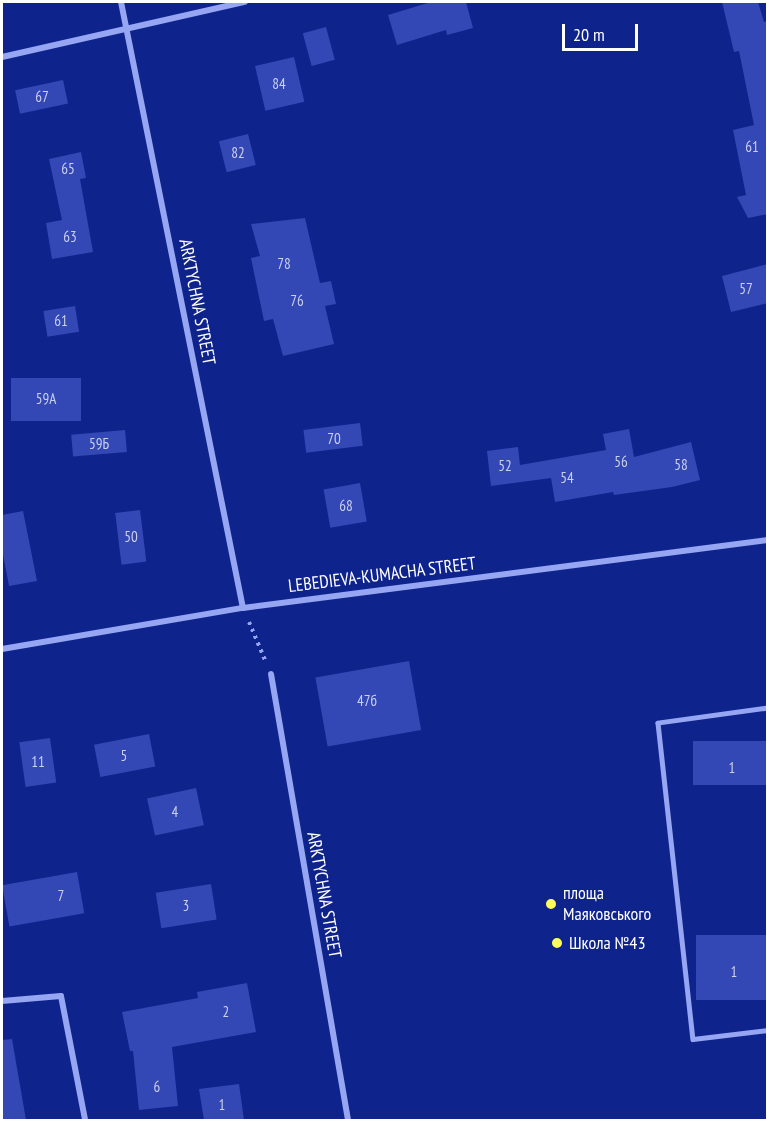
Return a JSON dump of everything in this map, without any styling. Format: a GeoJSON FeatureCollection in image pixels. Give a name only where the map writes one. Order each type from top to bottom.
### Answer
{"type":"FeatureCollection","features":[{"type":"Feature","properties":{"kind":"street","name":"ARKTYCHNA STREET"},"geometry":{"type":"LineString","coordinates":[[121,2],[243,608]]}},
{"type":"Feature","properties":{"kind":"street"},"geometry":{"type":"LineString","coordinates":[[2,57],[244,2]]}},
{"type":"Feature","properties":{"kind":"street","name":"LEBEDIEVA-KUMACHA STREET"},"geometry":{"type":"LineString","coordinates":[[2,649],[243,608],[768,540]]}},
{"type":"Feature","properties":{"kind":"street","name":"ARKTYCHNA STREET"},"geometry":{"type":"LineString","coordinates":[[271,674],[348,1120]]}},
{"type":"Feature","properties":{"kind":"street"},"geometry":{"type":"LineString","coordinates":[[2,1001],[61,996],[85,1120]]}},
{"type":"Feature","properties":{"kind":"lane"},"geometry":{"type":"LineString","coordinates":[[768,708],[658,723],[693,1039],[768,1030]]}},
{"type":"Feature","properties":{"kind":"path"},"geometry":{"type":"LineString","coordinates":[[243,608],[271,674]]}},
{"type":"Feature","properties":{"kind":"building"},"geometry":{"type":"Polygon","coordinates":[[[431,2],[466,2],[473,28],[447,35],[446,30],[397,45],[388,15],[431,2]]]}},
{"type":"Feature","properties":{"kind":"building"},"geometry":{"type":"Polygon","coordinates":[[[722,2],[758,2],[764,22],[768,21],[768,214],[748,218],[737,197],[746,195],[733,130],[754,125],[739,51],[734,52],[722,2]]]}},
{"type":"Feature","properties":{"kind":"building"},"geometry":{"type":"Polygon","coordinates":[[[326,27],[335,60],[312,66],[303,33],[326,27]]]}},
{"type":"Feature","properties":{"kind":"building"},"geometry":{"type":"Polygon","coordinates":[[[294,57],[304,102],[265,111],[255,66],[294,57]]]}},
{"type":"Feature","properties":{"kind":"building"},"geometry":{"type":"Polygon","coordinates":[[[63,80],[68,103],[20,114],[15,90],[63,80]]]}},
{"type":"Feature","properties":{"kind":"building"},"geometry":{"type":"Polygon","coordinates":[[[248,134],[256,165],[227,172],[219,141],[248,134]]]}},
{"type":"Feature","properties":{"kind":"building"},"geometry":{"type":"Polygon","coordinates":[[[81,152],[86,178],[80,179],[93,252],[52,259],[46,223],[62,220],[49,159],[81,152]]]}},
{"type":"Feature","properties":{"kind":"building"},"geometry":{"type":"Polygon","coordinates":[[[305,218],[320,283],[331,281],[336,304],[325,306],[334,344],[283,356],[273,319],[264,321],[251,258],[260,256],[251,224],[305,218]]]}},
{"type":"Feature","properties":{"kind":"building"},"geometry":{"type":"Polygon","coordinates":[[[768,264],[768,303],[731,312],[722,276],[768,264]]]}},
{"type":"Feature","properties":{"kind":"building"},"geometry":{"type":"Polygon","coordinates":[[[75,306],[79,332],[47,337],[43,311],[75,306]]]}},
{"type":"Feature","properties":{"kind":"building"},"geometry":{"type":"Polygon","coordinates":[[[11,378],[81,378],[81,421],[11,421],[11,378]]]}},
{"type":"Feature","properties":{"kind":"building"},"geometry":{"type":"Polygon","coordinates":[[[360,423],[363,446],[306,453],[303,430],[360,423]]]}},
{"type":"Feature","properties":{"kind":"building"},"geometry":{"type":"Polygon","coordinates":[[[629,429],[634,457],[691,442],[700,480],[672,487],[614,495],[613,492],[555,502],[551,478],[491,486],[487,451],[518,447],[520,465],[606,450],[603,434],[629,429]]]}},
{"type":"Feature","properties":{"kind":"building"},"geometry":{"type":"Polygon","coordinates":[[[125,430],[127,452],[73,457],[71,435],[125,430]]]}},
{"type":"Feature","properties":{"kind":"building"},"geometry":{"type":"Polygon","coordinates":[[[360,483],[367,521],[330,528],[324,489],[360,483]]]}},
{"type":"Feature","properties":{"kind":"building"},"geometry":{"type":"Polygon","coordinates":[[[140,510],[146,562],[122,565],[115,513],[140,510]]]}},
{"type":"Feature","properties":{"kind":"building"},"geometry":{"type":"Polygon","coordinates":[[[23,511],[37,581],[9,586],[2,549],[2,515],[23,511]]]}},
{"type":"Feature","properties":{"kind":"building"},"geometry":{"type":"Polygon","coordinates":[[[409,661],[421,730],[328,746],[315,677],[409,661]]]}},
{"type":"Feature","properties":{"kind":"building"},"geometry":{"type":"Polygon","coordinates":[[[149,734],[155,766],[100,777],[94,745],[149,734]]]}},
{"type":"Feature","properties":{"kind":"building"},"geometry":{"type":"Polygon","coordinates":[[[50,738],[56,783],[26,787],[19,742],[50,738]]]}},
{"type":"Feature","properties":{"kind":"building"},"geometry":{"type":"Polygon","coordinates":[[[693,741],[768,741],[768,785],[693,785],[693,741]]]}},
{"type":"Feature","properties":{"kind":"building"},"geometry":{"type":"Polygon","coordinates":[[[196,788],[204,825],[155,836],[147,798],[196,788]]]}},
{"type":"Feature","properties":{"kind":"building"},"geometry":{"type":"Polygon","coordinates":[[[77,872],[84,913],[9,927],[2,885],[77,872]]]}},
{"type":"Feature","properties":{"kind":"building"},"geometry":{"type":"Polygon","coordinates":[[[211,884],[217,920],[161,928],[156,893],[211,884]]]}},
{"type":"Feature","properties":{"kind":"building"},"geometry":{"type":"Polygon","coordinates":[[[696,935],[768,935],[768,1000],[696,1000],[696,935]]]}},
{"type":"Feature","properties":{"kind":"building"},"geometry":{"type":"Polygon","coordinates":[[[247,983],[256,1032],[172,1047],[178,1106],[139,1110],[133,1051],[130,1051],[122,1012],[198,998],[197,992],[247,983]]]}},
{"type":"Feature","properties":{"kind":"building"},"geometry":{"type":"Polygon","coordinates":[[[12,1039],[26,1120],[2,1120],[2,1040],[12,1039]]]}},
{"type":"Feature","properties":{"kind":"building"},"geometry":{"type":"Polygon","coordinates":[[[239,1084],[244,1120],[204,1120],[199,1089],[239,1084]]]}},
{"type":"Feature","properties":{"kind":"place","name":"площа Маяковського"},"geometry":{"type":"Point","coordinates":[551,904]}},
{"type":"Feature","properties":{"kind":"place","name":"Школа №43"},"geometry":{"type":"Point","coordinates":[557,943]}}]}
